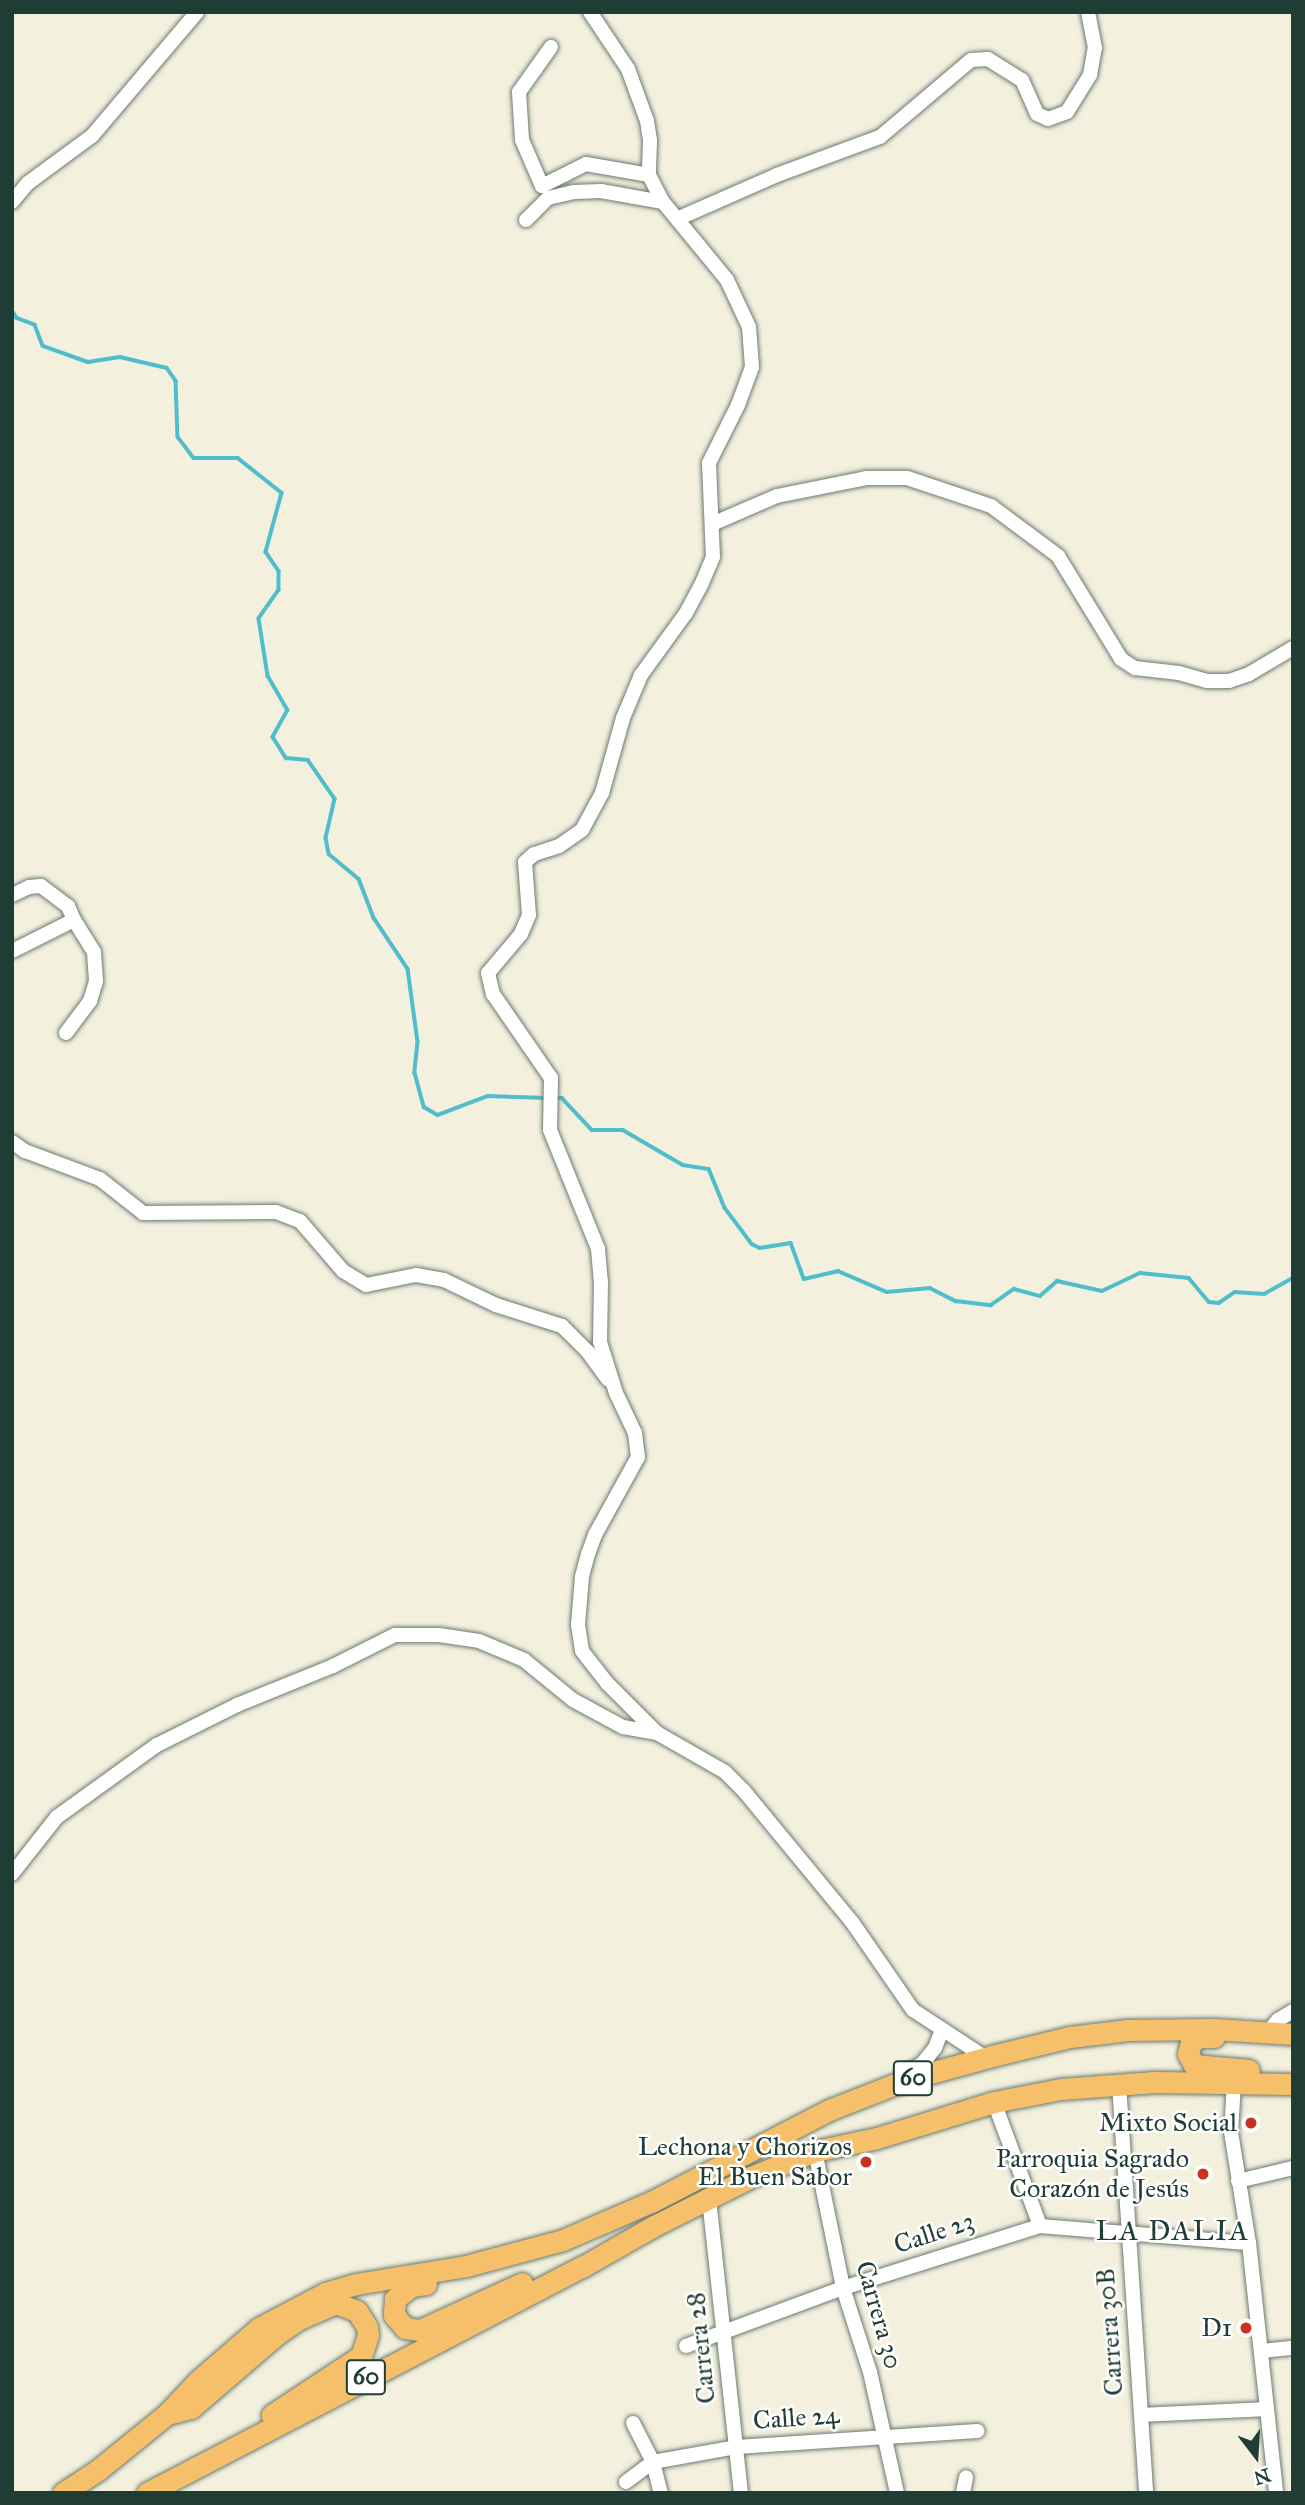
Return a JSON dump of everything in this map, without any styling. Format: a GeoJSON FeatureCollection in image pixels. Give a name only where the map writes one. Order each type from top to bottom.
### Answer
{"type":"FeatureCollection","features":[{"type":"Feature","properties":{"kind":"highway","name":"60"},"geometry":{"type":"LineString","coordinates":[[63,2493],[98,2470],[167,2414],[198,2381],[258,2328],[325,2292],[356,2284],[466,2266],[547,2244],[624,2215],[829,2110],[908,2079],[986,2058],[1070,2037],[1128,2030],[1293,2034]]}},
{"type":"Feature","properties":{"kind":"highway"},"geometry":{"type":"LineString","coordinates":[[1293,2043],[1199,2037],[1188,2048],[1190,2060],[1201,2067],[1293,2073]]}},
{"type":"Feature","properties":{"kind":"highway","name":"60"},"geometry":{"type":"LineString","coordinates":[[150,2492],[751,2177],[815,2151],[877,2138],[994,2102],[1061,2089],[1119,2084],[1293,2084]]}},
{"type":"Feature","properties":{"kind":"highway"},"geometry":{"type":"LineString","coordinates":[[547,2244],[528,2256],[503,2265],[400,2292],[393,2305],[395,2319],[405,2328],[420,2330],[539,2275],[560,2268],[582,2267]]}},
{"type":"Feature","properties":{"kind":"highway"},"geometry":{"type":"LineString","coordinates":[[167,2414],[191,2408],[276,2335],[299,2319],[336,2304],[357,2311],[367,2327],[368,2335],[361,2356],[273,2414],[250,2439]]}},
{"type":"Feature","properties":{"kind":"street"},"geometry":{"type":"LineString","coordinates":[[12,202],[28,183],[92,136],[197,12]]}},
{"type":"Feature","properties":{"kind":"street"},"geometry":{"type":"LineString","coordinates":[[590,12],[628,69],[648,121],[649,175],[663,202],[727,280],[748,327],[752,367],[738,405],[709,463],[713,557],[686,613],[641,675],[623,718],[602,793],[582,830],[559,846],[534,854],[525,862],[528,915],[521,934],[488,973],[493,994],[551,1078],[550,1130],[598,1249],[601,1281],[600,1342],[616,1393],[635,1433],[638,1457],[592,1544],[582,1577],[578,1625],[582,1651],[607,1683],[657,1733],[725,1772],[744,1791],[852,1922],[913,2010],[942,2030],[976,2048],[986,2058]]}},
{"type":"Feature","properties":{"kind":"street"},"geometry":{"type":"LineString","coordinates":[[677,219],[777,175],[880,137],[971,60],[988,59],[1022,80],[1037,114],[1048,119],[1068,112],[1090,75],[1095,48],[1088,13]]}},
{"type":"Feature","properties":{"kind":"street"},"geometry":{"type":"LineString","coordinates":[[551,47],[519,92],[522,141],[542,186],[586,164],[649,175]]}},
{"type":"Feature","properties":{"kind":"street"},"geometry":{"type":"LineString","coordinates":[[526,220],[548,198],[574,192],[601,191],[663,202]]}},
{"type":"Feature","properties":{"kind":"street"},"geometry":{"type":"LineString","coordinates":[[712,524],[777,496],[866,478],[907,478],[991,506],[1058,556],[1121,659],[1135,668],[1179,673],[1208,681],[1229,681],[1249,674],[1293,648]]}},
{"type":"Feature","properties":{"kind":"street"},"geometry":{"type":"LineString","coordinates":[[12,895],[29,887],[41,886],[68,906],[94,952],[96,981],[90,1001],[66,1033]]}},
{"type":"Feature","properties":{"kind":"street"},"geometry":{"type":"LineString","coordinates":[[12,951],[74,920]]}},
{"type":"Feature","properties":{"kind":"street"},"geometry":{"type":"LineString","coordinates":[[12,1142],[24,1151],[100,1178],[143,1213],[276,1212],[300,1221],[343,1271],[366,1285],[416,1275],[444,1280],[496,1305],[562,1326],[588,1352],[616,1393]]}},
{"type":"Feature","properties":{"kind":"street"},"geometry":{"type":"LineString","coordinates":[[12,1874],[57,1817],[157,1745],[237,1705],[333,1666],[395,1635],[439,1635],[479,1641],[524,1660],[573,1700],[623,1727],[657,1733]]}},
{"type":"Feature","properties":{"kind":"street"},"geometry":{"type":"LineString","coordinates":[[1268,2033],[1278,2020],[1293,2011]]}},
{"type":"Feature","properties":{"kind":"street"},"geometry":{"type":"LineString","coordinates":[[829,2110],[855,2090],[907,2073],[922,2064],[935,2048],[942,2030]]}},
{"type":"Feature","properties":{"kind":"street","name":"Carrera 30B"},"geometry":{"type":"LineString","coordinates":[[1119,2084],[1146,2493]]}},
{"type":"Feature","properties":{"kind":"street"},"geometry":{"type":"LineString","coordinates":[[1234,2084],[1231,2132],[1249,2243],[1276,2493]]}},
{"type":"Feature","properties":{"kind":"street"},"geometry":{"type":"LineString","coordinates":[[994,2102],[1040,2226]]}},
{"type":"Feature","properties":{"kind":"street","name":"Carrera 30"},"geometry":{"type":"LineString","coordinates":[[815,2151],[843,2288],[870,2372],[897,2493]]}},
{"type":"Feature","properties":{"kind":"street"},"geometry":{"type":"LineString","coordinates":[[1238,2181],[1293,2168]]}},
{"type":"Feature","properties":{"kind":"street","name":"Carrera 28"},"geometry":{"type":"LineString","coordinates":[[709,2199],[741,2493]]}},
{"type":"Feature","properties":{"kind":"street","name":"Calle 23"},"geometry":{"type":"LineString","coordinates":[[686,2346],[843,2288],[1040,2226],[1249,2243]]}},
{"type":"Feature","properties":{"kind":"street"},"geometry":{"type":"LineString","coordinates":[[1262,2351],[1293,2348]]}},
{"type":"Feature","properties":{"kind":"street"},"geometry":{"type":"LineString","coordinates":[[1141,2416],[1268,2409]]}},
{"type":"Feature","properties":{"kind":"street"},"geometry":{"type":"LineString","coordinates":[[633,2423],[653,2462],[661,2493]]}},
{"type":"Feature","properties":{"kind":"street","name":"Calle 24"},"geometry":{"type":"LineString","coordinates":[[626,2482],[653,2462],[736,2447],[977,2431]]}},
{"type":"Feature","properties":{"kind":"street"},"geometry":{"type":"LineString","coordinates":[[963,2493],[966,2477]]}},
{"type":"Feature","properties":{"kind":"waterway"},"geometry":{"type":"LineString","coordinates":[[12,310],[17,318],[35,325],[43,346],[88,362],[120,357],[167,368],[176,381],[178,437],[194,458],[238,458],[282,493],[266,552],[279,571],[279,590],[259,619],[268,676],[288,710],[273,737],[286,758],[308,760],[335,799],[326,838],[329,854],[359,879],[374,918],[408,969],[418,1042],[415,1073],[424,1107],[438,1115],[488,1096],[547,1098]]}},
{"type":"Feature","properties":{"kind":"waterway"},"geometry":{"type":"LineString","coordinates":[[555,1098],[562,1098],[592,1130],[623,1130],[683,1165],[709,1169],[725,1208],[752,1244],[760,1248],[791,1243],[804,1279],[838,1271],[887,1292],[930,1288],[956,1301],[991,1305],[1014,1289],[1040,1296],[1057,1281],[1102,1291],[1140,1273],[1189,1278],[1209,1302],[1219,1303],[1235,1292],[1264,1294],[1293,1278]]}},
{"type":"Feature","properties":{"kind":"place","name":"Mixto Social"},"geometry":{"type":"Point","coordinates":[1251,2123]}},
{"type":"Feature","properties":{"kind":"place","name":"Lechona y Chorizos El Buen Sabor"},"geometry":{"type":"Point","coordinates":[866,2162]}},
{"type":"Feature","properties":{"kind":"place","name":"Parroquia Sagrado Corazón de Jesús"},"geometry":{"type":"Point","coordinates":[1203,2174]}},
{"type":"Feature","properties":{"kind":"place","name":"D1"},"geometry":{"type":"Point","coordinates":[1246,2328]}},
{"type":"Feature","properties":{"kind":"district","name":"LA DALIA"},"geometry":{"type":"Point","coordinates":[1173,2231]}}]}
